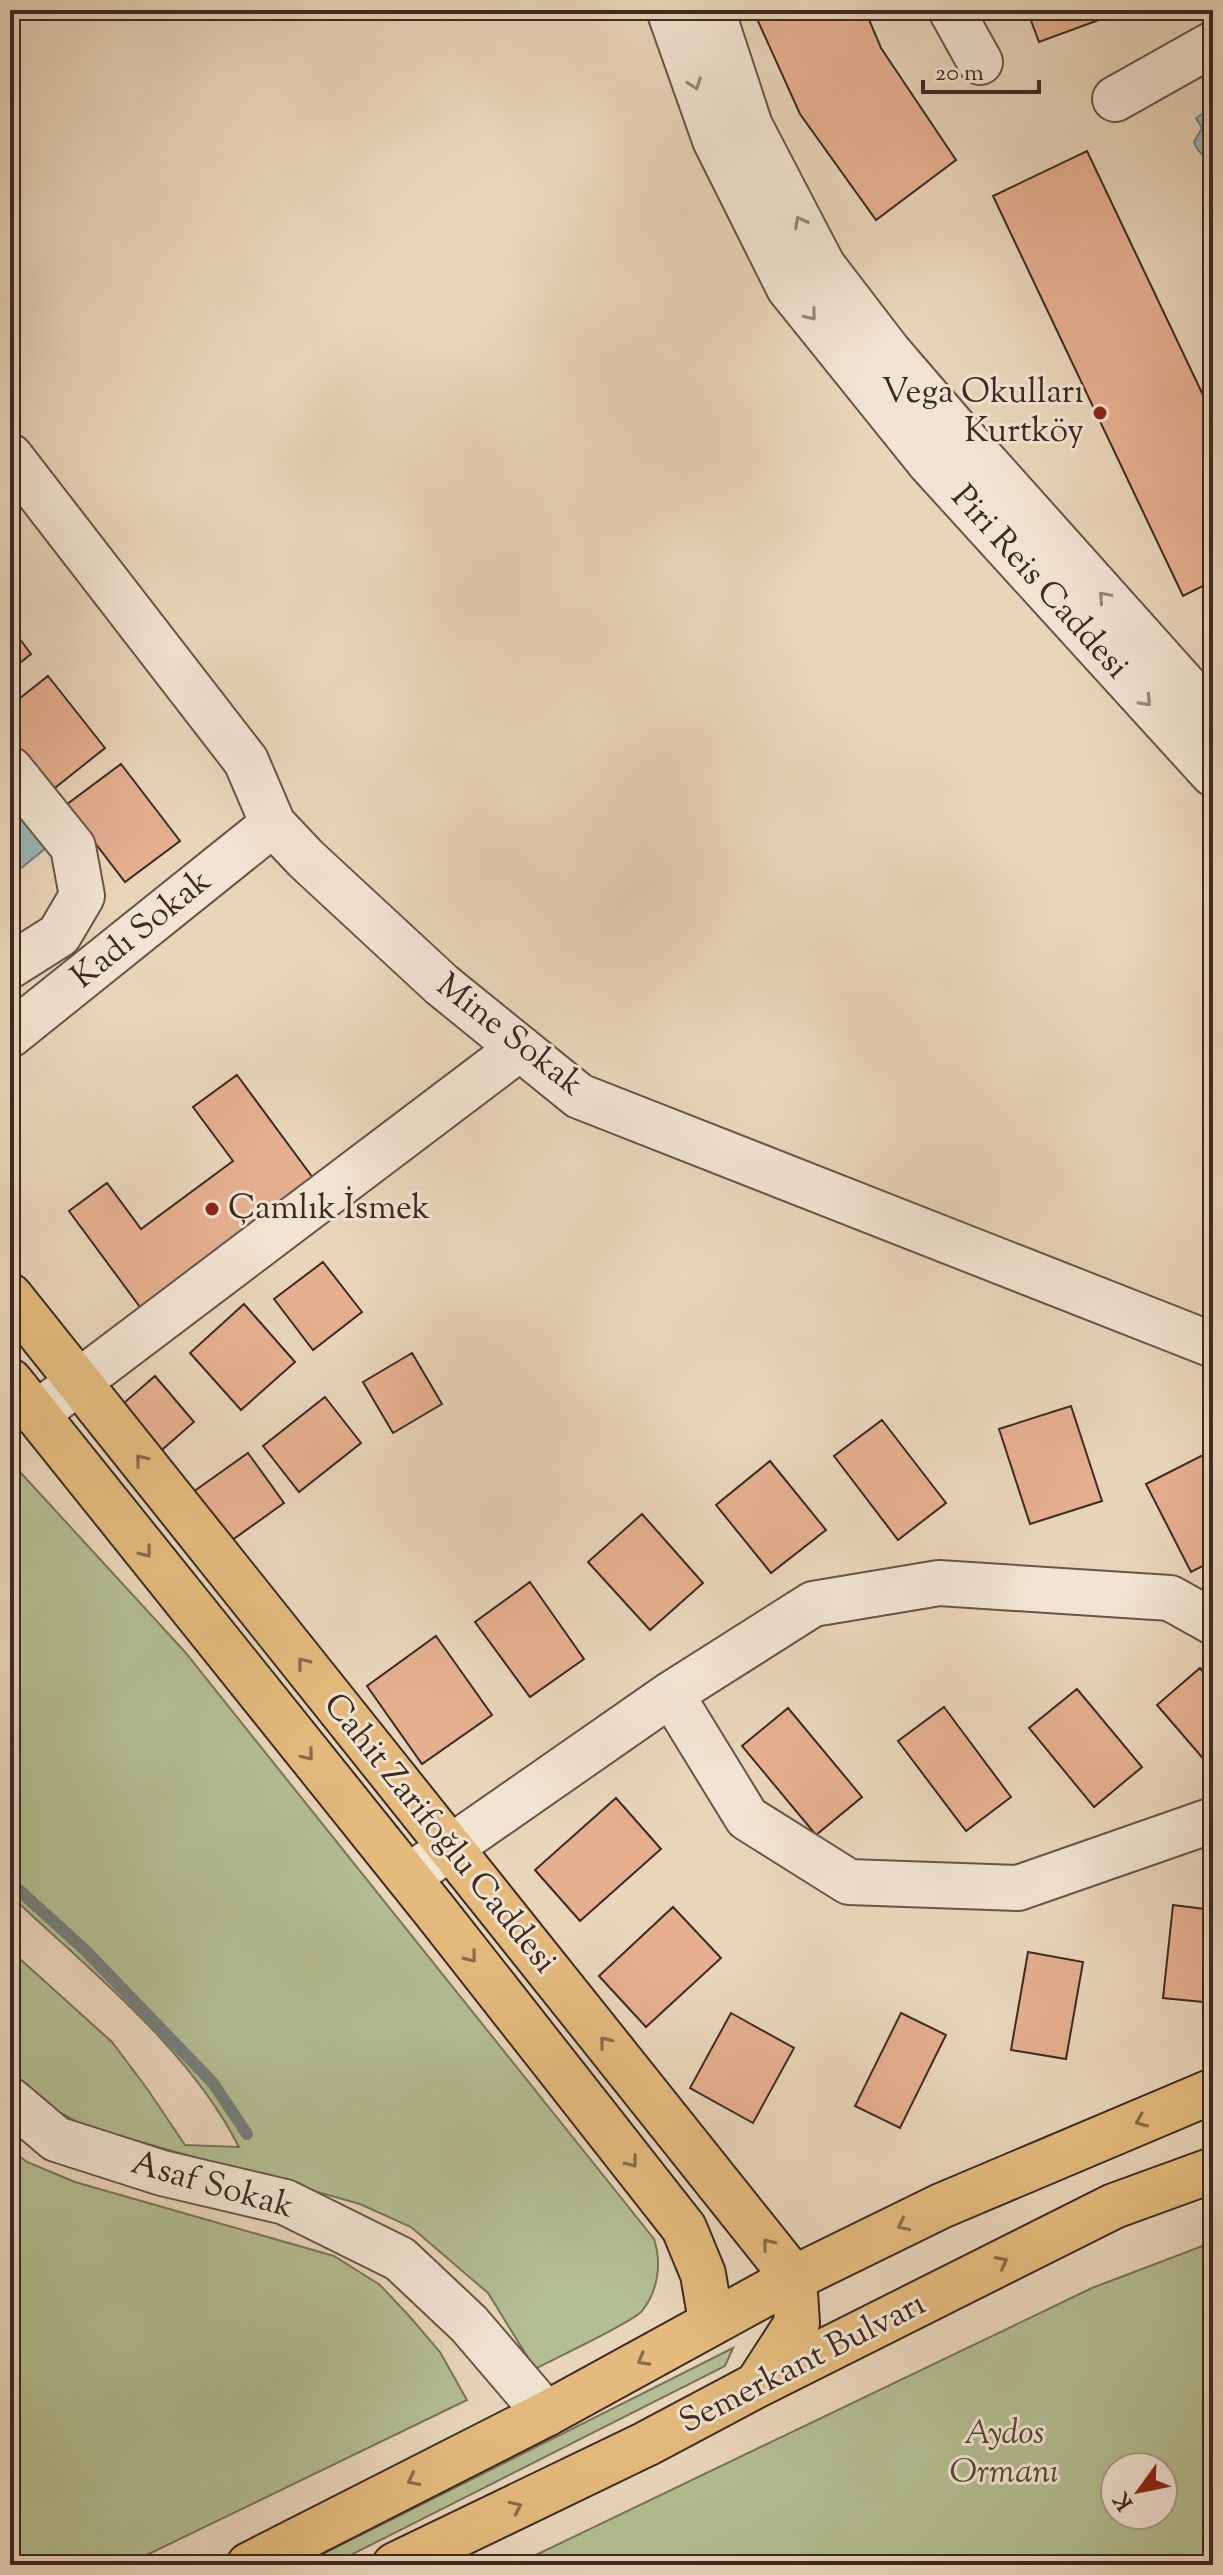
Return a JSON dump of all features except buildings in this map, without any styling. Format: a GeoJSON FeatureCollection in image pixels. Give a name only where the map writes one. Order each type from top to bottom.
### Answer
{"type":"FeatureCollection","features":[{"type":"Feature","properties":{"kind":"main road","name":"Cahit Zarifoğlu Caddesi"},"geometry":{"type":"LineString","coordinates":[[10,1296],[794,2278]]}},
{"type":"Feature","properties":{"kind":"main road","name":"Cahit Zarifoğlu Caddesi"},"geometry":{"type":"LineString","coordinates":[[23,1398],[408,1877],[684,2228],[703,2274],[711,2321]]}},
{"type":"Feature","properties":{"kind":"main road"},"geometry":{"type":"LineString","coordinates":[[249,2565],[546,2414],[794,2278],[941,2206],[1213,2091]]}},
{"type":"Feature","properties":{"kind":"main road","name":"Semerkant Bulvarı"},"geometry":{"type":"LineString","coordinates":[[395,2565],[646,2444],[1114,2206],[1213,2170]]}},
{"type":"Feature","properties":{"kind":"main road"},"geometry":{"type":"LineString","coordinates":[[757,2385],[797,2323],[794,2278]]}},
{"type":"Feature","properties":{"kind":"street","name":"Piri Reis Caddesi"},"geometry":{"type":"LineString","coordinates":[[669,10],[715,140],[789,288],[929,462],[1213,774]]}},
{"type":"Feature","properties":{"kind":"street","name":"Piri Reis Caddesi"},"geometry":{"type":"LineString","coordinates":[[712,10],[750,126],[823,266],[889,352],[958,432],[1213,717]]}},
{"type":"Feature","properties":{"kind":"street"},"geometry":{"type":"LineString","coordinates":[[951,10],[980,62]]}},
{"type":"Feature","properties":{"kind":"street"},"geometry":{"type":"LineString","coordinates":[[1115,99],[1213,44]]}},
{"type":"Feature","properties":{"kind":"street","name":"Mine Sokak"},"geometry":{"type":"LineString","coordinates":[[10,456],[246,761],[273,824],[306,859],[442,985],[579,1096],[1213,1345]]}},
{"type":"Feature","properties":{"kind":"street"},"geometry":{"type":"LineString","coordinates":[[10,769],[73,847],[82,896],[59,935],[10,966]]}},
{"type":"Feature","properties":{"kind":"street","name":"Kadı Sokak"},"geometry":{"type":"LineString","coordinates":[[10,1035],[273,824]]}},
{"type":"Feature","properties":{"kind":"street"},"geometry":{"type":"LineString","coordinates":[[23,1398],[78,1382],[520,1048]]}},
{"type":"Feature","properties":{"kind":"street"},"geometry":{"type":"LineString","coordinates":[[408,1877],[671,1694],[813,1604],[939,1583],[1170,1598],[1213,1622]]}},
{"type":"Feature","properties":{"kind":"street"},"geometry":{"type":"LineString","coordinates":[[671,1694],[747,1818],[849,1882],[1018,1888],[1213,1820]]}},
{"type":"Feature","properties":{"kind":"street","name":"Asaf Sokak"},"geometry":{"type":"LineString","coordinates":[[10,2100],[56,2139],[162,2173],[285,2202],[400,2259],[469,2324],[546,2414]]}},
{"type":"Feature","properties":{"kind":"green space"},"geometry":{"type":"Polygon","coordinates":[[[10,1461],[185,1652],[654,2239],[658,2258],[655,2286],[642,2311],[635,2317],[535,2369],[488,2293],[411,2227],[360,2204],[84,2126],[42,2102],[10,2076],[10,1950],[112,2042],[185,2145],[239,2147],[193,2076],[165,2044],[104,1982],[10,1895],[10,1461]]]}},
{"type":"Feature","properties":{"kind":"green space"},"geometry":{"type":"Polygon","coordinates":[[[10,2149],[27,2162],[75,2182],[334,2256],[380,2285],[410,2317],[440,2352],[467,2400],[126,2565],[10,2565],[10,2149]]]}},
{"type":"Feature","properties":{"kind":"green space","name":"Aydos Ormanı"},"geometry":{"type":"Polygon","coordinates":[[[1213,2242],[1213,2565],[515,2565],[1092,2288],[1213,2242]]]}},
{"type":"Feature","properties":{"kind":"green space"},"geometry":{"type":"Polygon","coordinates":[[[733,2348],[725,2366],[331,2565],[301,2565],[733,2348]]]}},
{"type":"Feature","properties":{"kind":"water"},"geometry":{"type":"Polygon","coordinates":[[[1213,107],[1213,157],[1201,153],[1194,142],[1202,128],[1196,118],[1213,107]]]}},
{"type":"Feature","properties":{"kind":"water"},"geometry":{"type":"Polygon","coordinates":[[[19,816],[46,848],[10,877],[10,823],[19,816]]]}},
{"type":"Feature","properties":{"kind":"waterway"},"geometry":{"type":"LineString","coordinates":[[10,1882],[85,1950],[213,2083],[247,2134]]}},
{"type":"Feature","properties":{"kind":"place","name":"Vega Okulları Kurtköy"},"geometry":{"type":"Point","coordinates":[1100,413]}},
{"type":"Feature","properties":{"kind":"place","name":"Çamlık İsmek"},"geometry":{"type":"Point","coordinates":[212,1209]}}]}
